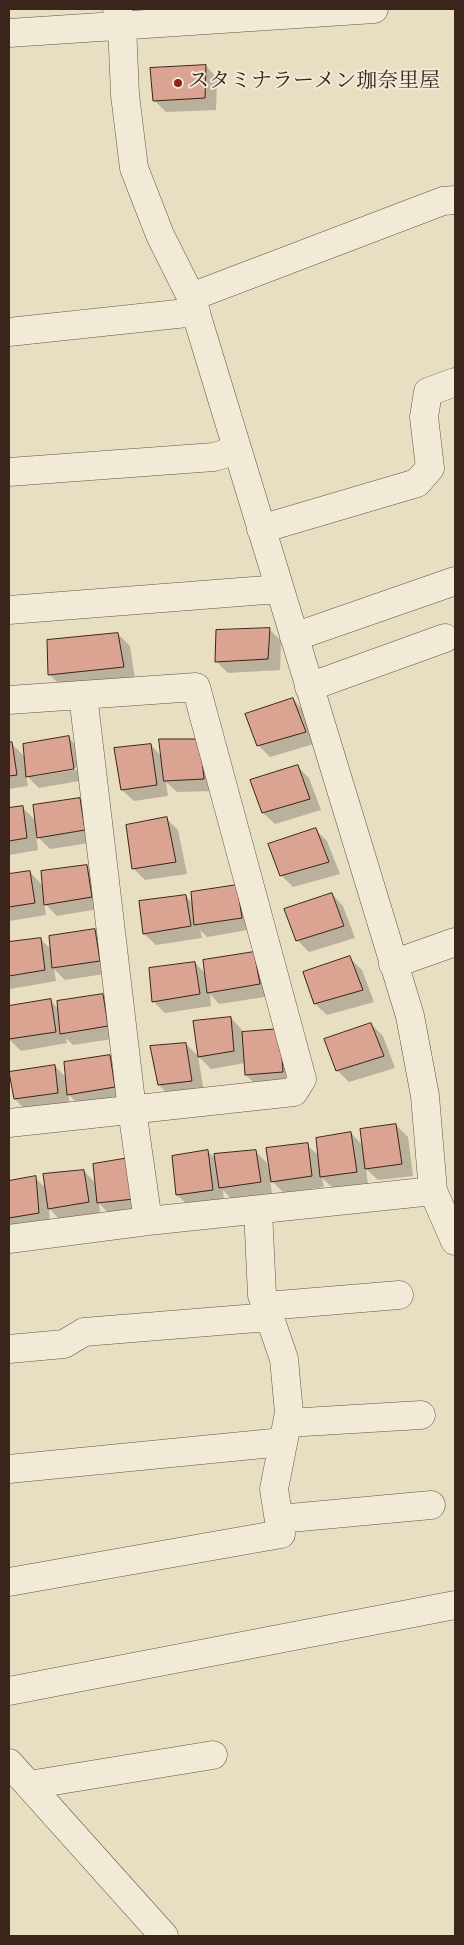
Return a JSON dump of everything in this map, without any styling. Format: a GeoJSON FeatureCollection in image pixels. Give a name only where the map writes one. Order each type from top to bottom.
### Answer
{"type":"FeatureCollection","features":[{"type":"Feature","properties":{"kind":"street"},"geometry":{"type":"LineString","coordinates":[[9,33],[120,17],[374,9]]}},
{"type":"Feature","properties":{"kind":"street"},"geometry":{"type":"LineString","coordinates":[[120,17],[124,95],[134,168],[160,235],[194,304],[410,1016],[423,1087],[433,1191],[455,1241]]}},
{"type":"Feature","properties":{"kind":"street"},"geometry":{"type":"LineString","coordinates":[[9,332],[194,304],[443,201],[455,200]]}},
{"type":"Feature","properties":{"kind":"street"},"geometry":{"type":"LineString","coordinates":[[261,529],[417,483],[430,468],[424,417],[428,392],[455,382]]}},
{"type":"Feature","properties":{"kind":"street"},"geometry":{"type":"LineString","coordinates":[[9,472],[214,456],[237,450]]}},
{"type":"Feature","properties":{"kind":"street"},"geometry":{"type":"LineString","coordinates":[[294,637],[455,581]]}},
{"type":"Feature","properties":{"kind":"street"},"geometry":{"type":"LineString","coordinates":[[9,610],[279,588]]}},
{"type":"Feature","properties":{"kind":"street"},"geometry":{"type":"LineString","coordinates":[[309,687],[445,638]]}},
{"type":"Feature","properties":{"kind":"street"},"geometry":{"type":"LineString","coordinates":[[9,700],[196,687],[302,1079],[294,1092],[9,1123]]}},
{"type":"Feature","properties":{"kind":"street"},"geometry":{"type":"LineString","coordinates":[[83,695],[132,1110],[148,1221]]}},
{"type":"Feature","properties":{"kind":"street"},"geometry":{"type":"LineString","coordinates":[[393,964],[455,942]]}},
{"type":"Feature","properties":{"kind":"street"},"geometry":{"type":"LineString","coordinates":[[9,1239],[148,1221],[433,1191]]}},
{"type":"Feature","properties":{"kind":"street"},"geometry":{"type":"LineString","coordinates":[[9,1582],[281,1534],[274,1489],[289,1413],[284,1359],[262,1295],[258,1210]]}},
{"type":"Feature","properties":{"kind":"street"},"geometry":{"type":"LineString","coordinates":[[9,1349],[64,1344],[84,1332],[399,1295]]}},
{"type":"Feature","properties":{"kind":"street"},"geometry":{"type":"LineString","coordinates":[[9,1469],[421,1415]]}},
{"type":"Feature","properties":{"kind":"street"},"geometry":{"type":"LineString","coordinates":[[279,1519],[431,1504]]}},
{"type":"Feature","properties":{"kind":"street"},"geometry":{"type":"LineString","coordinates":[[9,1691],[455,1605]]}},
{"type":"Feature","properties":{"kind":"street"},"geometry":{"type":"LineString","coordinates":[[29,1785],[213,1755]]}},
{"type":"Feature","properties":{"kind":"street"},"geometry":{"type":"LineString","coordinates":[[9,1763],[164,1936]]}},
{"type":"Feature","properties":{"kind":"building","name":"スタミナラーメン珈奈里屋"},"geometry":{"type":"Polygon","coordinates":[[[206,65],[205,98],[153,101],[150,68],[206,65]]]}},
{"type":"Feature","properties":{"kind":"building"},"geometry":{"type":"Polygon","coordinates":[[[270,628],[268,659],[215,662],[216,630],[270,628]]]}},
{"type":"Feature","properties":{"kind":"building"},"geometry":{"type":"Polygon","coordinates":[[[118,633],[124,667],[48,675],[47,640],[118,633]]]}},
{"type":"Feature","properties":{"kind":"building"},"geometry":{"type":"Polygon","coordinates":[[[293,698],[306,732],[257,746],[245,714],[293,698]]]}},
{"type":"Feature","properties":{"kind":"building"},"geometry":{"type":"Polygon","coordinates":[[[69,736],[74,769],[26,777],[23,744],[69,736]]]}},
{"type":"Feature","properties":{"kind":"building"},"geometry":{"type":"Polygon","coordinates":[[[159,739],[200,739],[204,779],[164,781],[159,739]]]}},
{"type":"Feature","properties":{"kind":"building"},"geometry":{"type":"Polygon","coordinates":[[[12,742],[17,775],[9,776],[9,743],[12,742]]]}},
{"type":"Feature","properties":{"kind":"building"},"geometry":{"type":"Polygon","coordinates":[[[151,744],[157,785],[121,790],[114,748],[151,744]]]}},
{"type":"Feature","properties":{"kind":"building"},"geometry":{"type":"Polygon","coordinates":[[[298,765],[310,799],[262,813],[250,780],[298,765]]]}},
{"type":"Feature","properties":{"kind":"building"},"geometry":{"type":"Polygon","coordinates":[[[80,798],[85,830],[37,838],[33,805],[80,798]]]}},
{"type":"Feature","properties":{"kind":"building"},"geometry":{"type":"Polygon","coordinates":[[[23,806],[27,838],[9,841],[9,808],[23,806]]]}},
{"type":"Feature","properties":{"kind":"building"},"geometry":{"type":"Polygon","coordinates":[[[167,817],[176,862],[132,869],[126,825],[167,817]]]}},
{"type":"Feature","properties":{"kind":"building"},"geometry":{"type":"Polygon","coordinates":[[[316,828],[329,862],[280,876],[268,844],[316,828]]]}},
{"type":"Feature","properties":{"kind":"building"},"geometry":{"type":"Polygon","coordinates":[[[87,865],[92,897],[44,905],[41,871],[87,865]]]}},
{"type":"Feature","properties":{"kind":"building"},"geometry":{"type":"Polygon","coordinates":[[[30,871],[35,903],[9,907],[9,874],[30,871]]]}},
{"type":"Feature","properties":{"kind":"building"},"geometry":{"type":"Polygon","coordinates":[[[237,885],[242,918],[194,925],[191,892],[237,885]]]}},
{"type":"Feature","properties":{"kind":"building"},"geometry":{"type":"Polygon","coordinates":[[[332,893],[344,926],[296,941],[284,909],[332,893]]]}},
{"type":"Feature","properties":{"kind":"building"},"geometry":{"type":"Polygon","coordinates":[[[186,895],[191,926],[143,934],[139,901],[186,895]]]}},
{"type":"Feature","properties":{"kind":"building"},"geometry":{"type":"Polygon","coordinates":[[[95,929],[100,961],[52,968],[49,936],[95,929]]]}},
{"type":"Feature","properties":{"kind":"building"},"geometry":{"type":"Polygon","coordinates":[[[41,938],[45,970],[9,976],[9,942],[41,938]]]}},
{"type":"Feature","properties":{"kind":"building"},"geometry":{"type":"Polygon","coordinates":[[[254,952],[260,984],[207,993],[203,960],[254,952]]]}},
{"type":"Feature","properties":{"kind":"building"},"geometry":{"type":"Polygon","coordinates":[[[350,956],[363,990],[314,1004],[303,972],[350,956]]]}},
{"type":"Feature","properties":{"kind":"building"},"geometry":{"type":"Polygon","coordinates":[[[195,962],[200,994],[152,1002],[149,968],[195,962]]]}},
{"type":"Feature","properties":{"kind":"building"},"geometry":{"type":"Polygon","coordinates":[[[103,994],[108,1026],[60,1034],[57,1001],[103,994]]]}},
{"type":"Feature","properties":{"kind":"building"},"geometry":{"type":"Polygon","coordinates":[[[51,999],[56,1032],[9,1039],[9,1006],[51,999]]]}},
{"type":"Feature","properties":{"kind":"building"},"geometry":{"type":"Polygon","coordinates":[[[231,1017],[234,1051],[198,1057],[193,1021],[231,1017]]]}},
{"type":"Feature","properties":{"kind":"building"},"geometry":{"type":"Polygon","coordinates":[[[371,1023],[384,1056],[336,1071],[324,1039],[371,1023]]]}},
{"type":"Feature","properties":{"kind":"building"},"geometry":{"type":"Polygon","coordinates":[[[280,1029],[283,1072],[245,1075],[242,1032],[280,1029]]]}},
{"type":"Feature","properties":{"kind":"building"},"geometry":{"type":"Polygon","coordinates":[[[186,1043],[192,1081],[158,1085],[150,1046],[186,1043]]]}},
{"type":"Feature","properties":{"kind":"building"},"geometry":{"type":"Polygon","coordinates":[[[110,1055],[115,1087],[67,1095],[64,1062],[110,1055]]]}},
{"type":"Feature","properties":{"kind":"building"},"geometry":{"type":"Polygon","coordinates":[[[55,1065],[58,1093],[14,1099],[9,1072],[55,1065]]]}},
{"type":"Feature","properties":{"kind":"building"},"geometry":{"type":"Polygon","coordinates":[[[396,1124],[402,1164],[365,1169],[360,1129],[396,1124]]]}},
{"type":"Feature","properties":{"kind":"building"},"geometry":{"type":"Polygon","coordinates":[[[351,1132],[357,1172],[320,1177],[316,1138],[351,1132]]]}},
{"type":"Feature","properties":{"kind":"building"},"geometry":{"type":"Polygon","coordinates":[[[308,1143],[312,1176],[271,1182],[266,1148],[308,1143]]]}},
{"type":"Feature","properties":{"kind":"building"},"geometry":{"type":"Polygon","coordinates":[[[208,1150],[213,1190],[176,1195],[172,1156],[208,1150]]]}},
{"type":"Feature","properties":{"kind":"building"},"geometry":{"type":"Polygon","coordinates":[[[256,1150],[261,1182],[219,1188],[214,1154],[256,1150]]]}},
{"type":"Feature","properties":{"kind":"building"},"geometry":{"type":"Polygon","coordinates":[[[129,1158],[134,1199],[97,1203],[93,1164],[129,1158]]]}},
{"type":"Feature","properties":{"kind":"building"},"geometry":{"type":"Polygon","coordinates":[[[84,1170],[89,1202],[48,1209],[43,1174],[84,1170]]]}},
{"type":"Feature","properties":{"kind":"building"},"geometry":{"type":"Polygon","coordinates":[[[36,1176],[39,1213],[9,1218],[9,1181],[36,1176]]]}},
{"type":"Feature","properties":{"kind":"place","name":"スタミナラーメン珈奈里屋"},"geometry":{"type":"Point","coordinates":[178,83]}}]}
